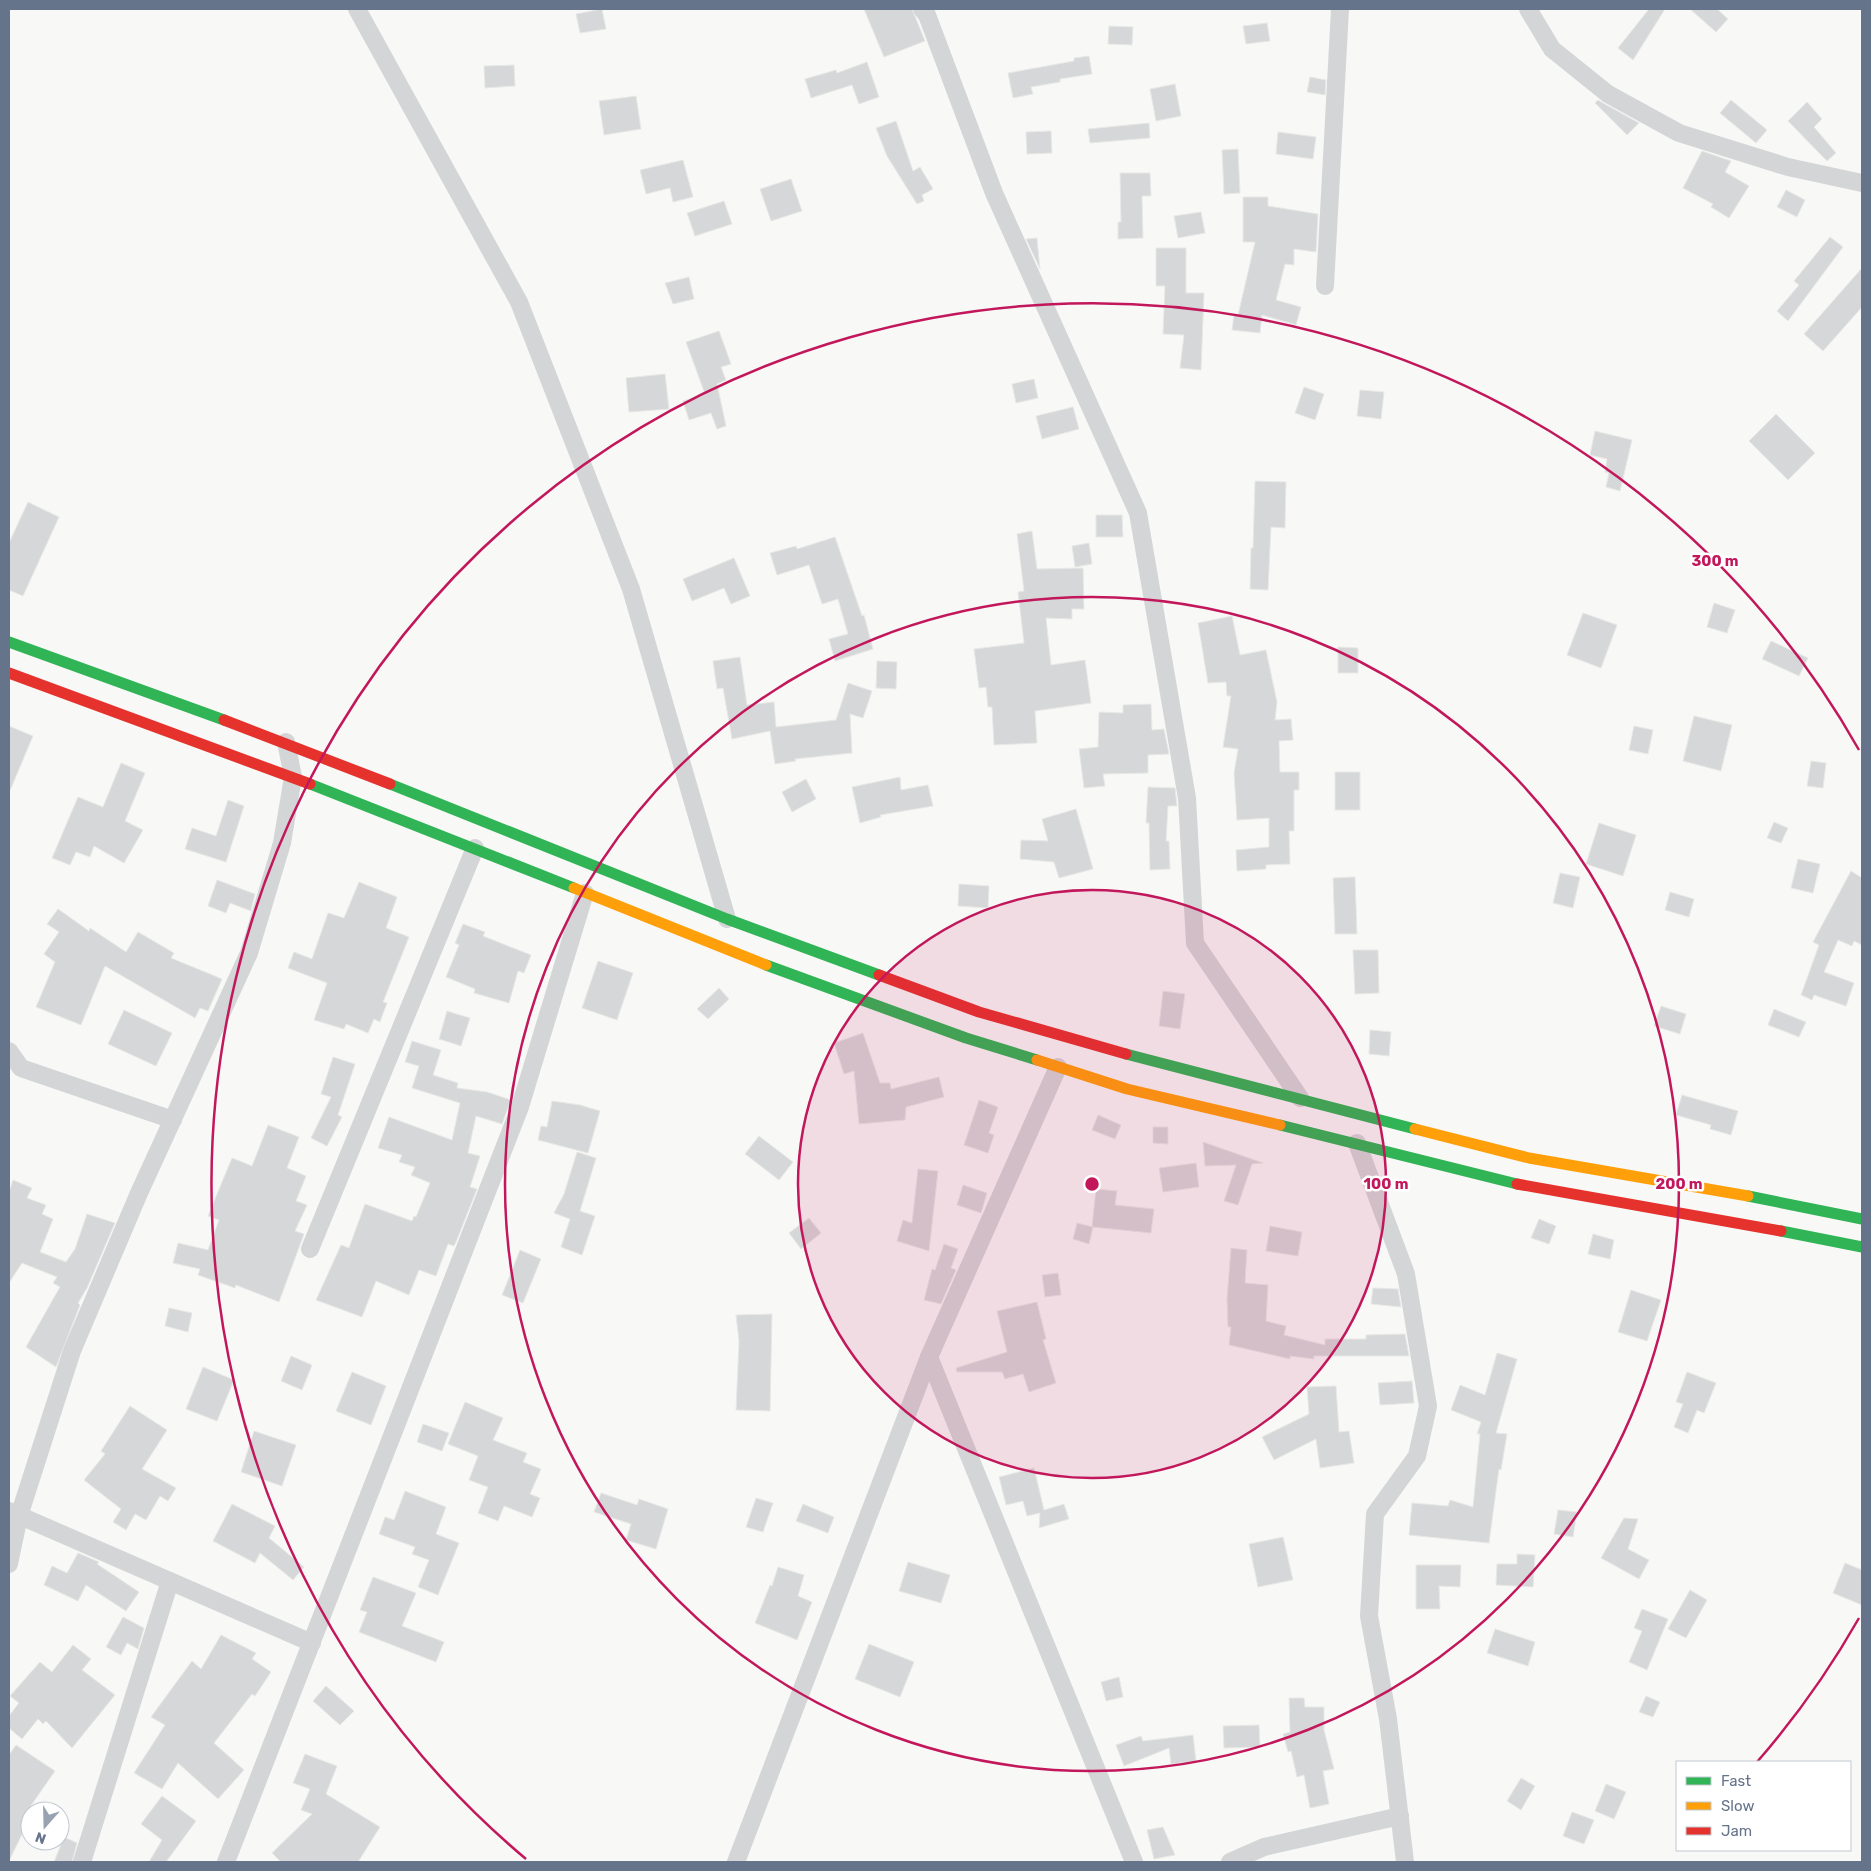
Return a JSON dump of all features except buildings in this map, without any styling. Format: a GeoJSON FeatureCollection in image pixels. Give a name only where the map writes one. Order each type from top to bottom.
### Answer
{"type":"FeatureCollection","features":[{"type":"Feature","properties":{"kind":"main road"},"geometry":{"type":"LineString","coordinates":[[9,642],[286,742],[727,919],[979,1012],[1137,1057],[1529,1158],[1788,1203],[1862,1219]]}},
{"type":"Feature","properties":{"kind":"main road"},"geometry":{"type":"LineString","coordinates":[[9,673],[293,777],[760,963],[966,1038],[1127,1089],[1356,1143],[1519,1185],[1789,1232],[1862,1247]]}},
{"type":"Feature","properties":{"kind":"street"},"geometry":{"type":"LineString","coordinates":[[358,9],[519,302],[631,589],[727,919]]}},
{"type":"Feature","properties":{"kind":"street"},"geometry":{"type":"LineString","coordinates":[[922,9],[927,15],[994,194],[1138,513],[1187,798],[1195,943],[1300,1098]]}},
{"type":"Feature","properties":{"kind":"street"},"geometry":{"type":"LineString","coordinates":[[1324,286],[1340,9]]}},
{"type":"Feature","properties":{"kind":"street"},"geometry":{"type":"LineString","coordinates":[[1528,9],[1552,49],[1608,94],[1679,133],[1788,167],[1862,183]]}},
{"type":"Feature","properties":{"kind":"street"},"geometry":{"type":"LineString","coordinates":[[9,1564],[14,1513],[72,1351],[173,1120],[250,953],[282,843],[293,777],[286,742]]}},
{"type":"Feature","properties":{"kind":"street"},"geometry":{"type":"LineString","coordinates":[[310,1250],[475,848]]}},
{"type":"Feature","properties":{"kind":"street"},"geometry":{"type":"LineString","coordinates":[[226,1862],[520,1107],[586,893]]}},
{"type":"Feature","properties":{"kind":"street"},"geometry":{"type":"LineString","coordinates":[[9,1051],[21,1068],[173,1120]]}},
{"type":"Feature","properties":{"kind":"street"},"geometry":{"type":"LineString","coordinates":[[736,1862],[929,1357],[1058,1067]]}},
{"type":"Feature","properties":{"kind":"street"},"geometry":{"type":"LineString","coordinates":[[1356,1143],[1406,1274],[1428,1406],[1416,1456],[1375,1514],[1369,1616],[1388,1719],[1405,1862]]}},
{"type":"Feature","properties":{"kind":"street"},"geometry":{"type":"LineString","coordinates":[[929,1357],[1134,1862]]}},
{"type":"Feature","properties":{"kind":"street"},"geometry":{"type":"LineString","coordinates":[[14,1513],[312,1643]]}},
{"type":"Feature","properties":{"kind":"street"},"geometry":{"type":"LineString","coordinates":[[82,1862],[170,1581]]}},
{"type":"Feature","properties":{"kind":"street"},"geometry":{"type":"LineString","coordinates":[[1230,1862],[1264,1846],[1400,1816]]}},
{"type":"Feature","properties":{"kind":"traffic: fast"},"geometry":{"type":"LineString","coordinates":[[9,642],[224,720]]}},
{"type":"Feature","properties":{"kind":"traffic: fast"},"geometry":{"type":"LineString","coordinates":[[310,784],[574,888]]}},
{"type":"Feature","properties":{"kind":"traffic: fast"},"geometry":{"type":"LineString","coordinates":[[390,784],[727,919],[879,975]]}},
{"type":"Feature","properties":{"kind":"traffic: fast"},"geometry":{"type":"LineString","coordinates":[[766,965],[966,1038],[1037,1060]]}},
{"type":"Feature","properties":{"kind":"traffic: fast"},"geometry":{"type":"LineString","coordinates":[[1126,1054],[1415,1129]]}},
{"type":"Feature","properties":{"kind":"traffic: fast"},"geometry":{"type":"LineString","coordinates":[[1280,1125],[1517,1184]]}},
{"type":"Feature","properties":{"kind":"traffic: fast"},"geometry":{"type":"LineString","coordinates":[[1748,1196],[1862,1219]]}},
{"type":"Feature","properties":{"kind":"traffic: fast"},"geometry":{"type":"LineString","coordinates":[[1781,1231],[1862,1247]]}},
{"type":"Feature","properties":{"kind":"traffic: slow"},"geometry":{"type":"LineString","coordinates":[[574,888],[766,965]]}},
{"type":"Feature","properties":{"kind":"traffic: slow"},"geometry":{"type":"LineString","coordinates":[[1037,1060],[1127,1089],[1280,1125]]}},
{"type":"Feature","properties":{"kind":"traffic: slow"},"geometry":{"type":"LineString","coordinates":[[1415,1129],[1529,1158],[1748,1196]]}},
{"type":"Feature","properties":{"kind":"traffic: jam"},"geometry":{"type":"LineString","coordinates":[[9,673],[310,784]]}},
{"type":"Feature","properties":{"kind":"traffic: jam"},"geometry":{"type":"LineString","coordinates":[[224,720],[390,784]]}},
{"type":"Feature","properties":{"kind":"traffic: jam"},"geometry":{"type":"LineString","coordinates":[[879,975],[979,1012],[1126,1054]]}},
{"type":"Feature","properties":{"kind":"traffic: jam"},"geometry":{"type":"LineString","coordinates":[[1517,1184],[1781,1231]]}}]}
